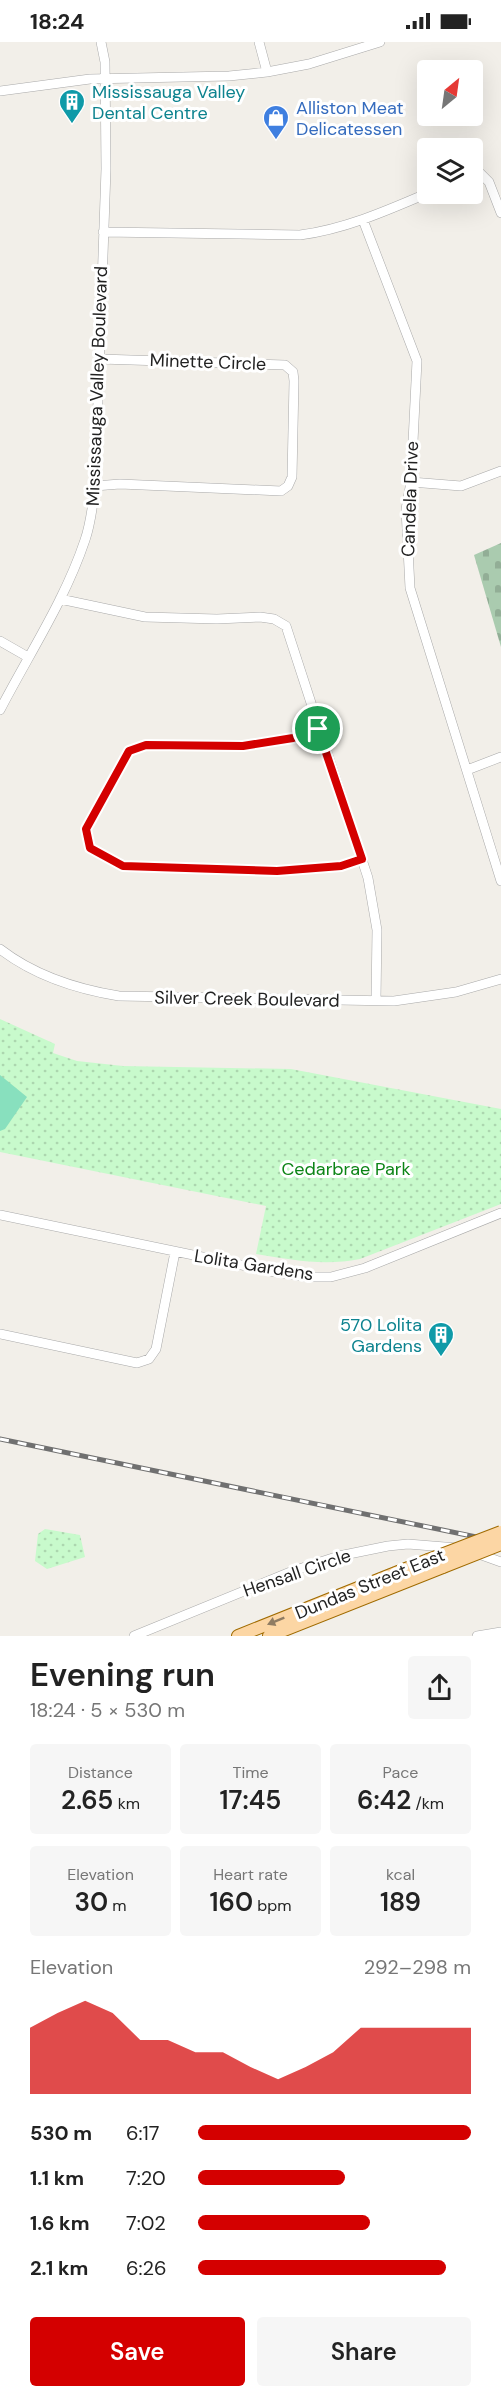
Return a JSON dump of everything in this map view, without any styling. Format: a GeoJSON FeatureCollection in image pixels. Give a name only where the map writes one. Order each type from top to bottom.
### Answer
{"type":"FeatureCollection","features":[{"type":"Feature","properties":{"kind":"main road","name":"Dundas Street East"},"geometry":{"type":"LineString","coordinates":[[238,1636],[501,1532]]}},
{"type":"Feature","properties":{"kind":"main road","name":"Dundas Street East"},"geometry":{"type":"LineString","coordinates":[[270,1636],[501,1544]]}},
{"type":"Feature","properties":{"kind":"street","name":"Mississauga Valley Boulevard"},"geometry":{"type":"LineString","coordinates":[[0,710],[60,599],[86,539],[95,486],[106,79],[101,42]]}},
{"type":"Feature","properties":{"kind":"street"},"geometry":{"type":"LineString","coordinates":[[260,42],[267,72]]}},
{"type":"Feature","properties":{"kind":"street"},"geometry":{"type":"LineString","coordinates":[[0,91],[106,79],[229,76],[267,72],[309,64],[380,42]]}},
{"type":"Feature","properties":{"kind":"street"},"geometry":{"type":"LineString","coordinates":[[483,176],[489,182],[501,213]]}},
{"type":"Feature","properties":{"kind":"street"},"geometry":{"type":"LineString","coordinates":[[103,232],[300,235],[322,232],[363,220],[417,198]]}},
{"type":"Feature","properties":{"kind":"street","name":"Candela Drive"},"geometry":{"type":"LineString","coordinates":[[363,220],[417,361],[411,482],[406,509],[410,588],[501,881]]}},
{"type":"Feature","properties":{"kind":"street","name":"Minette Circle"},"geometry":{"type":"LineString","coordinates":[[95,486],[120,484],[280,491],[288,486],[292,466],[294,381],[293,372],[285,365],[99,358]]}},
{"type":"Feature","properties":{"kind":"street"},"geometry":{"type":"LineString","coordinates":[[411,482],[460,486],[501,471]]}},
{"type":"Feature","properties":{"kind":"street"},"geometry":{"type":"LineString","coordinates":[[60,599],[145,617],[218,619],[260,617],[274,619],[286,626],[368,878],[377,930],[376,1000]]}},
{"type":"Feature","properties":{"kind":"street"},"geometry":{"type":"LineString","coordinates":[[0,641],[28,657]]}},
{"type":"Feature","properties":{"kind":"street"},"geometry":{"type":"LineString","coordinates":[[318,729],[293,738],[243,746],[146,745],[129,751],[86,829],[90,848],[123,866],[277,871],[341,866],[362,859]]}},
{"type":"Feature","properties":{"kind":"street"},"geometry":{"type":"LineString","coordinates":[[467,770],[501,757]]}},
{"type":"Feature","properties":{"kind":"street","name":"Silver Creek Boulevard"},"geometry":{"type":"LineString","coordinates":[[0,949],[25,966],[74,987],[119,996],[394,1001],[456,992],[501,979]]}},
{"type":"Feature","properties":{"kind":"street","name":"Lolita Gardens"},"geometry":{"type":"LineString","coordinates":[[0,1215],[175,1252],[309,1277],[331,1276],[365,1268],[501,1213]]}},
{"type":"Feature","properties":{"kind":"street"},"geometry":{"type":"LineString","coordinates":[[0,1334],[137,1363],[149,1359],[156,1349],[175,1252]]}},
{"type":"Feature","properties":{"kind":"street","name":"Hensall Circle"},"geometry":{"type":"LineString","coordinates":[[134,1636],[307,1565],[367,1550],[408,1544],[465,1549],[501,1562]]}},
{"type":"Feature","properties":{"kind":"street"},"geometry":{"type":"LineString","coordinates":[[477,1636],[500,1634]]}},
{"type":"Feature","properties":{"kind":"green space"},"geometry":{"type":"Polygon","coordinates":[[[501,543],[501,647],[474,555],[501,543]]]}},
{"type":"Feature","properties":{"kind":"green space","name":"Cedarbrae Park"},"geometry":{"type":"Polygon","coordinates":[[[0,1019],[55,1044],[53,1053],[77,1061],[123,1066],[291,1069],[501,1109],[501,1204],[360,1259],[321,1262],[256,1254],[266,1206],[0,1152],[0,1019]]]}},
{"type":"Feature","properties":{"kind":"green space"},"geometry":{"type":"Polygon","coordinates":[[[0,1075],[27,1097],[5,1129],[0,1131],[0,1075]]]}},
{"type":"Feature","properties":{"kind":"green space"},"geometry":{"type":"Polygon","coordinates":[[[45,1529],[80,1535],[85,1557],[47,1569],[35,1561],[38,1534],[45,1529]]]}},
{"type":"Feature","properties":{"kind":"railway"},"geometry":{"type":"LineString","coordinates":[[0,1439],[501,1542]]}},
{"type":"Feature","properties":{"kind":"place","name":"Mississauga Valley Dental Centre"},"geometry":{"type":"Point","coordinates":[72,125]}},
{"type":"Feature","properties":{"kind":"place","name":"Alliston Meat Delicatessen"},"geometry":{"type":"Point","coordinates":[276,141]}},
{"type":"Feature","properties":{"kind":"place","name":"570 Lolita Gardens"},"geometry":{"type":"Point","coordinates":[441,1358]}},
{"type":"Feature","properties":{"kind":"route"},"geometry":{"type":"LineString","coordinates":[[318,729],[362,859],[341,866],[277,871],[123,866],[90,848],[86,829],[129,751],[146,745],[243,746],[293,738],[318,729]]}}]}
